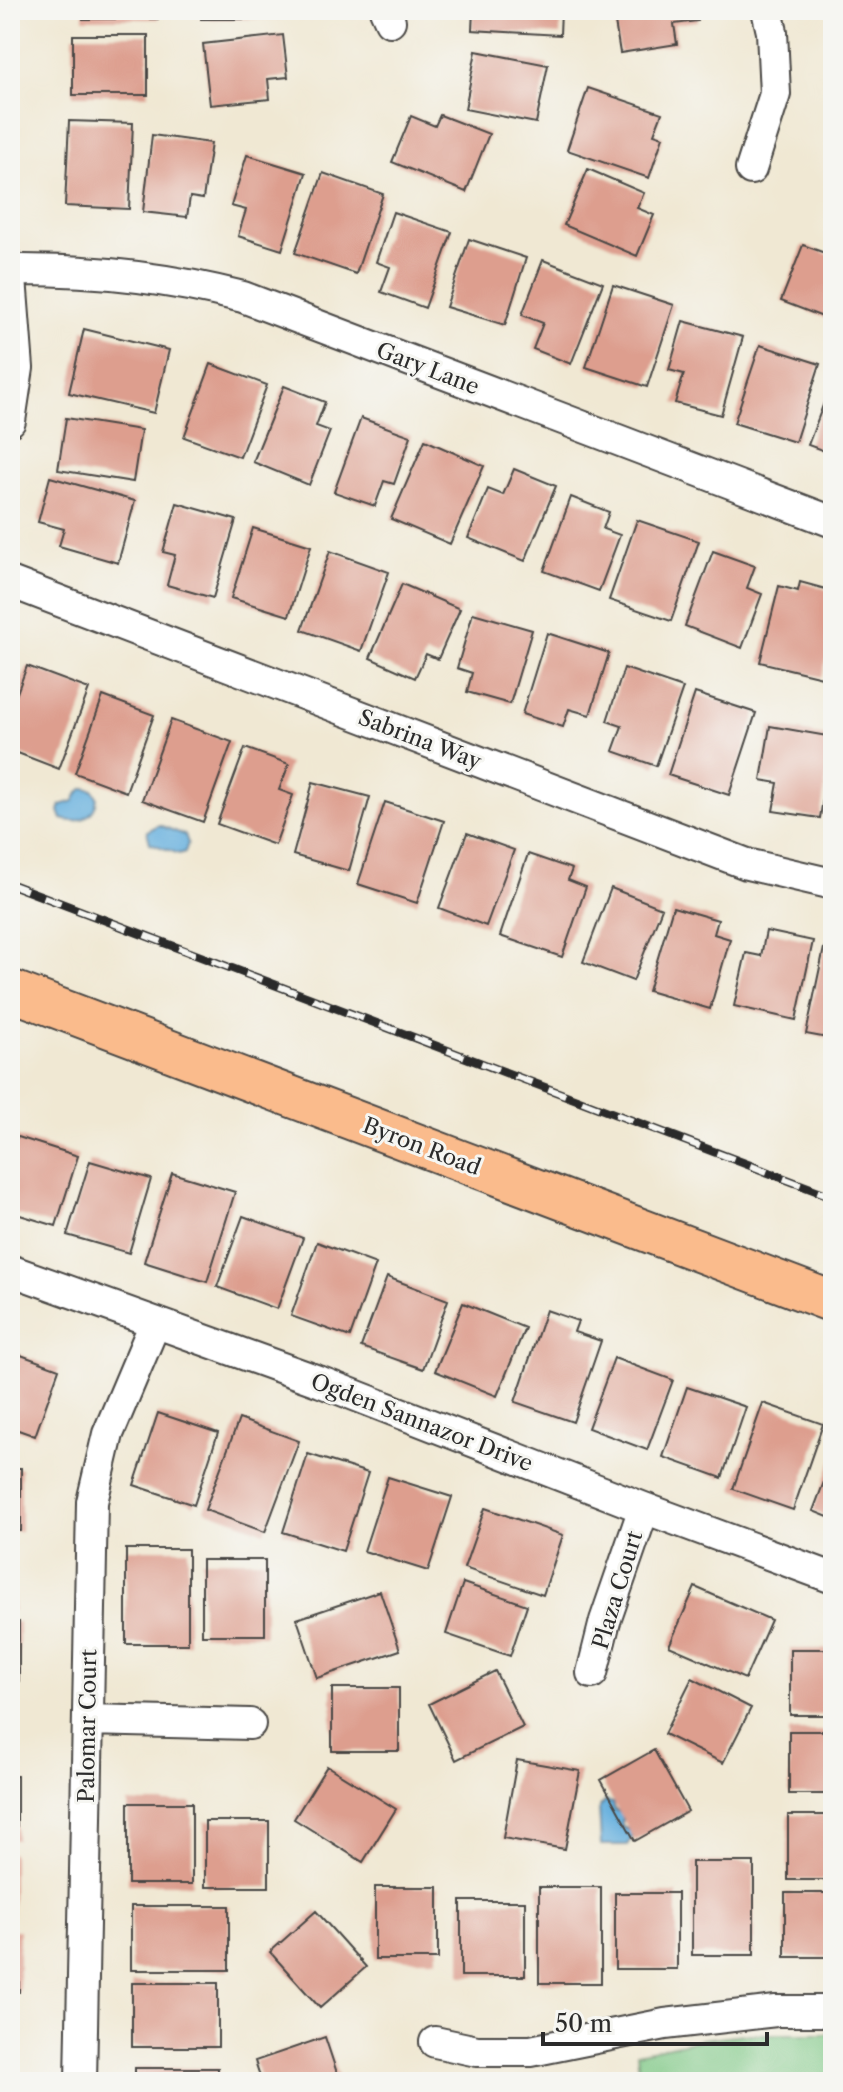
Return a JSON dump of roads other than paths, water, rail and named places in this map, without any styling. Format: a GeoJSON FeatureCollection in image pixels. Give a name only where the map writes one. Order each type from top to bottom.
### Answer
{"type":"FeatureCollection","features":[{"type":"Feature","properties":{"kind":"main road","name":"Byron Road"},"geometry":{"type":"LineString","coordinates":[[10,990],[833,1302]]}},
{"type":"Feature","properties":{"kind":"street"},"geometry":{"type":"LineString","coordinates":[[751,169],[775,94],[772,32],[767,10]]}},
{"type":"Feature","properties":{"kind":"street"},"geometry":{"type":"LineString","coordinates":[[10,267],[18,368],[10,421]]}},
{"type":"Feature","properties":{"kind":"street","name":"Gary Lane"},"geometry":{"type":"LineString","coordinates":[[10,267],[117,273],[186,282],[243,297],[833,522]]}},
{"type":"Feature","properties":{"kind":"street","name":"Sabrina Way"},"geometry":{"type":"LineString","coordinates":[[10,582],[747,864],[833,884]]}},
{"type":"Feature","properties":{"kind":"street","name":"Ogden Sannazor Drive"},"geometry":{"type":"LineString","coordinates":[[10,1270],[321,1382],[833,1578]]}},
{"type":"Feature","properties":{"kind":"street","name":"Palomar Court"},"geometry":{"type":"LineString","coordinates":[[81,2082],[92,1502],[108,1434],[155,1323]]}},
{"type":"Feature","properties":{"kind":"street","name":"Plaza Court"},"geometry":{"type":"LineString","coordinates":[[592,1673],[605,1621],[644,1508]]}},
{"type":"Feature","properties":{"kind":"street"},"geometry":{"type":"LineString","coordinates":[[88,1720],[250,1724]]}},
{"type":"Feature","properties":{"kind":"street"},"geometry":{"type":"LineString","coordinates":[[435,2042],[477,2051],[531,2051],[665,2024],[776,2011],[833,2011]]}},
{"type":"Feature","properties":{"kind":"water"},"geometry":{"type":"Polygon","coordinates":[[[84,788],[93,790],[97,797],[94,809],[80,820],[62,819],[59,811],[61,805],[74,801],[84,788]]]}},
{"type":"Feature","properties":{"kind":"water"},"geometry":{"type":"Polygon","coordinates":[[[159,825],[185,835],[188,843],[185,852],[179,854],[150,843],[147,831],[159,825]]]}},
{"type":"Feature","properties":{"kind":"water"},"geometry":{"type":"Polygon","coordinates":[[[605,1801],[613,1803],[615,1810],[622,1813],[622,1827],[630,1830],[633,1836],[628,1845],[601,1845],[599,1807],[605,1801]]]}},
{"type":"Feature","properties":{"kind":"railway"},"geometry":{"type":"LineString","coordinates":[[10,884],[833,1197]]}}]}
